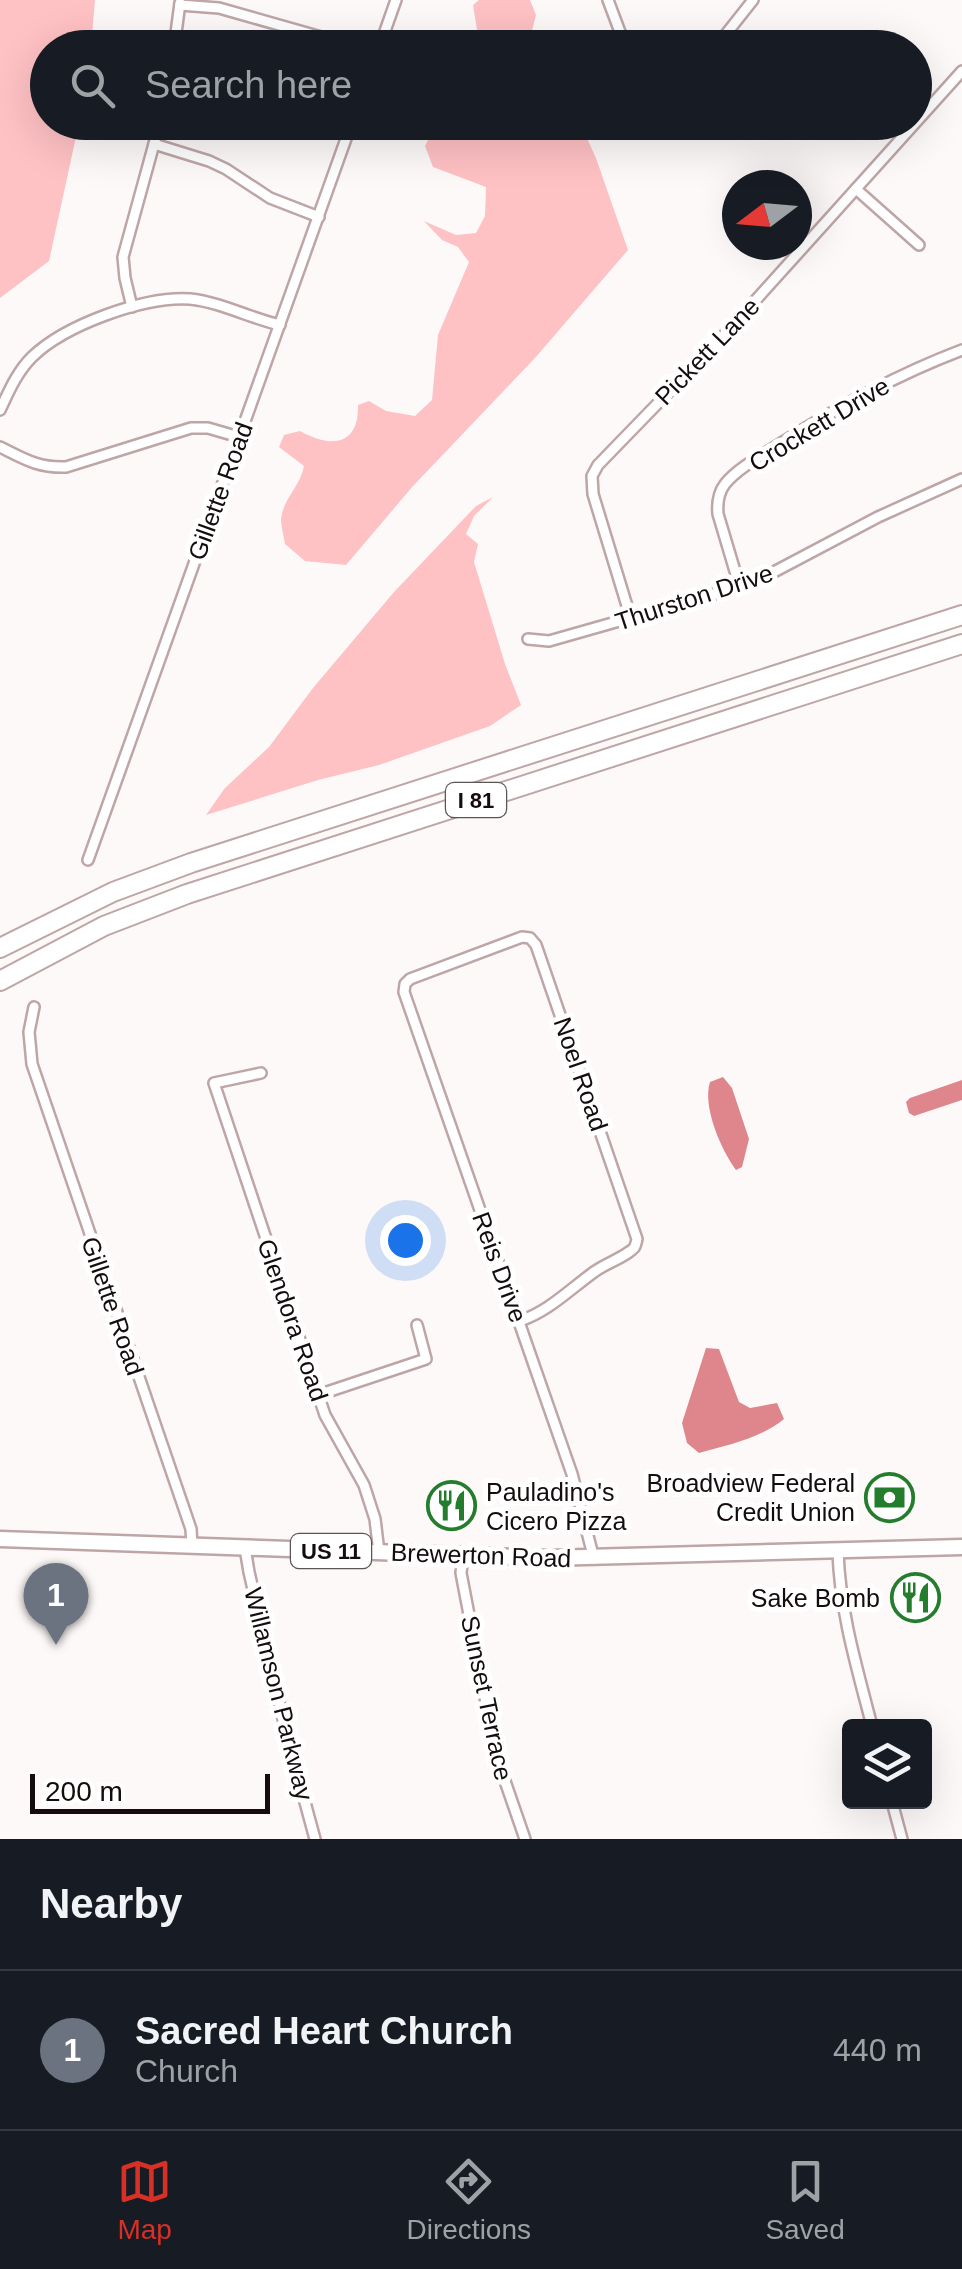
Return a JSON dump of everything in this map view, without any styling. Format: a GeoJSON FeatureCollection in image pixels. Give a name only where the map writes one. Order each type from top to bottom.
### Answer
{"type":"FeatureCollection","features":[{"type":"Feature","properties":{"kind":"highway","name":"I 81"},"geometry":{"type":"LineString","coordinates":[[0,948],[113,892],[191,863],[962,615]]}},
{"type":"Feature","properties":{"kind":"highway","name":"I 81"},"geometry":{"type":"LineString","coordinates":[[0,980],[104,926],[188,894],[962,644]]}},
{"type":"Feature","properties":{"kind":"main road","name":"Brewerton Road"},"geometry":{"type":"LineString","coordinates":[[0,1540],[594,1559],[962,1547]]}},
{"type":"Feature","properties":{"kind":"street"},"geometry":{"type":"LineString","coordinates":[[385,30],[396,0]]}},
{"type":"Feature","properties":{"kind":"street"},"geometry":{"type":"LineString","coordinates":[[608,0],[619,30]]}},
{"type":"Feature","properties":{"kind":"street"},"geometry":{"type":"LineString","coordinates":[[730,30],[754,0]]}},
{"type":"Feature","properties":{"kind":"street"},"geometry":{"type":"LineString","coordinates":[[176,30],[180,2],[219,8],[297,30]]}},
{"type":"Feature","properties":{"kind":"street","name":"Pickett Lane"},"geometry":{"type":"LineString","coordinates":[[932,105],[962,72]]}},
{"type":"Feature","properties":{"kind":"street"},"geometry":{"type":"LineString","coordinates":[[132,307],[123,257],[155,140]]}},
{"type":"Feature","properties":{"kind":"street","name":"Gillette Road"},"geometry":{"type":"LineString","coordinates":[[88,860],[346,140]]}},
{"type":"Feature","properties":{"kind":"street","name":"Pickett Lane"},"geometry":{"type":"LineString","coordinates":[[631,619],[593,494],[592,476],[598,465],[727,332],[901,140]]}},
{"type":"Feature","properties":{"kind":"street"},"geometry":{"type":"LineString","coordinates":[[154,144],[210,161],[270,198],[319,217]]}},
{"type":"Feature","properties":{"kind":"street"},"geometry":{"type":"LineString","coordinates":[[856,190],[918,245]]}},
{"type":"Feature","properties":{"kind":"street"},"geometry":{"type":"LineString","coordinates":[[0,410],[18,373],[44,346],[77,327],[132,307],[195,300],[280,325]]}},
{"type":"Feature","properties":{"kind":"street","name":"Crockett Drive"},"geometry":{"type":"LineString","coordinates":[[740,588],[718,514],[717,504],[726,483],[762,455],[848,402],[962,350]]}},
{"type":"Feature","properties":{"kind":"street"},"geometry":{"type":"LineString","coordinates":[[0,447],[47,468],[66,467],[191,428],[208,428],[239,437]]}},
{"type":"Feature","properties":{"kind":"street","name":"Thurston Drive"},"geometry":{"type":"LineString","coordinates":[[528,639],[550,641],[740,588],[962,479]]}},
{"type":"Feature","properties":{"kind":"street","name":"Noel Road"},"geometry":{"type":"LineString","coordinates":[[410,979],[511,940],[530,938],[536,945],[637,1239],[630,1252],[520,1322]]}},
{"type":"Feature","properties":{"kind":"street","name":"Reis Drive"},"geometry":{"type":"LineString","coordinates":[[410,979],[405,997],[572,1474],[594,1559]]}},
{"type":"Feature","properties":{"kind":"street","name":"Gillette Road"},"geometry":{"type":"LineString","coordinates":[[34,1007],[29,1032],[32,1064],[190,1529],[192,1546]]}},
{"type":"Feature","properties":{"kind":"street","name":"Glendora Road"},"geometry":{"type":"LineString","coordinates":[[261,1073],[214,1082],[318,1395],[337,1439],[364,1485],[375,1519],[379,1552]]}},
{"type":"Feature","properties":{"kind":"street"},"geometry":{"type":"LineString","coordinates":[[318,1395],[426,1359],[416,1324]]}},
{"type":"Feature","properties":{"kind":"street","name":"Willamson Parkway"},"geometry":{"type":"LineString","coordinates":[[245,1548],[287,1736],[315,1839]]}},
{"type":"Feature","properties":{"kind":"street"},"geometry":{"type":"LineString","coordinates":[[838,1552],[841,1602],[870,1719]]}},
{"type":"Feature","properties":{"kind":"street","name":"Sunset Terrace"},"geometry":{"type":"LineString","coordinates":[[464,1555],[460,1572],[489,1724],[524,1839]]}},
{"type":"Feature","properties":{"kind":"street"},"geometry":{"type":"LineString","coordinates":[[894,1809],[902,1839]]}},
{"type":"Feature","properties":{"kind":"shaded area"},"geometry":{"type":"Polygon","coordinates":[[[0,0],[95,0],[92,30],[30,30],[30,140],[75,140],[49,261],[0,298],[0,0]]]}},
{"type":"Feature","properties":{"kind":"shaded area"},"geometry":{"type":"Polygon","coordinates":[[[479,0],[530,0],[536,15],[532,30],[477,30],[473,5],[479,0]]]}},
{"type":"Feature","properties":{"kind":"shaded area"},"geometry":{"type":"Polygon","coordinates":[[[428,140],[588,140],[628,250],[346,565],[305,561],[285,544],[282,528],[282,512],[304,466],[279,447],[284,435],[300,431],[322,440],[341,440],[354,429],[358,405],[369,401],[386,411],[415,416],[432,400],[438,335],[469,262],[458,247],[442,240],[424,221],[456,235],[476,233],[485,216],[486,187],[433,167],[425,146],[428,140]]]}},
{"type":"Feature","properties":{"kind":"shaded area"},"geometry":{"type":"Polygon","coordinates":[[[493,497],[474,516],[466,534],[478,544],[474,562],[521,705],[490,726],[379,765],[206,815],[225,788],[269,747],[394,592],[476,506],[493,497]]]}},
{"type":"Feature","properties":{"kind":"shaded area"},"geometry":{"type":"Polygon","coordinates":[[[723,1077],[732,1088],[749,1139],[742,1167],[736,1170],[719,1140],[709,1103],[710,1082],[723,1077]]]}},
{"type":"Feature","properties":{"kind":"shaded area"},"geometry":{"type":"Polygon","coordinates":[[[962,1080],[962,1100],[914,1116],[909,1113],[906,1102],[910,1098],[962,1080]]]}},
{"type":"Feature","properties":{"kind":"shaded area"},"geometry":{"type":"Polygon","coordinates":[[[706,1348],[719,1349],[739,1402],[750,1408],[777,1403],[784,1419],[755,1436],[699,1453],[687,1443],[682,1423],[706,1348]]]}},
{"type":"Feature","properties":{"kind":"place","name":"Broadview Federal Credit Union"},"geometry":{"type":"Point","coordinates":[890,1497]}},
{"type":"Feature","properties":{"kind":"place","name":"Pauladino's Cicero Pizza"},"geometry":{"type":"Point","coordinates":[451,1506]}},
{"type":"Feature","properties":{"kind":"place","name":"Sake Bomb"},"geometry":{"type":"Point","coordinates":[915,1598]}},
{"type":"Feature","properties":{"kind":"place","name":"Sacred Heart Church"},"geometry":{"type":"Point","coordinates":[56,1645]}}]}
